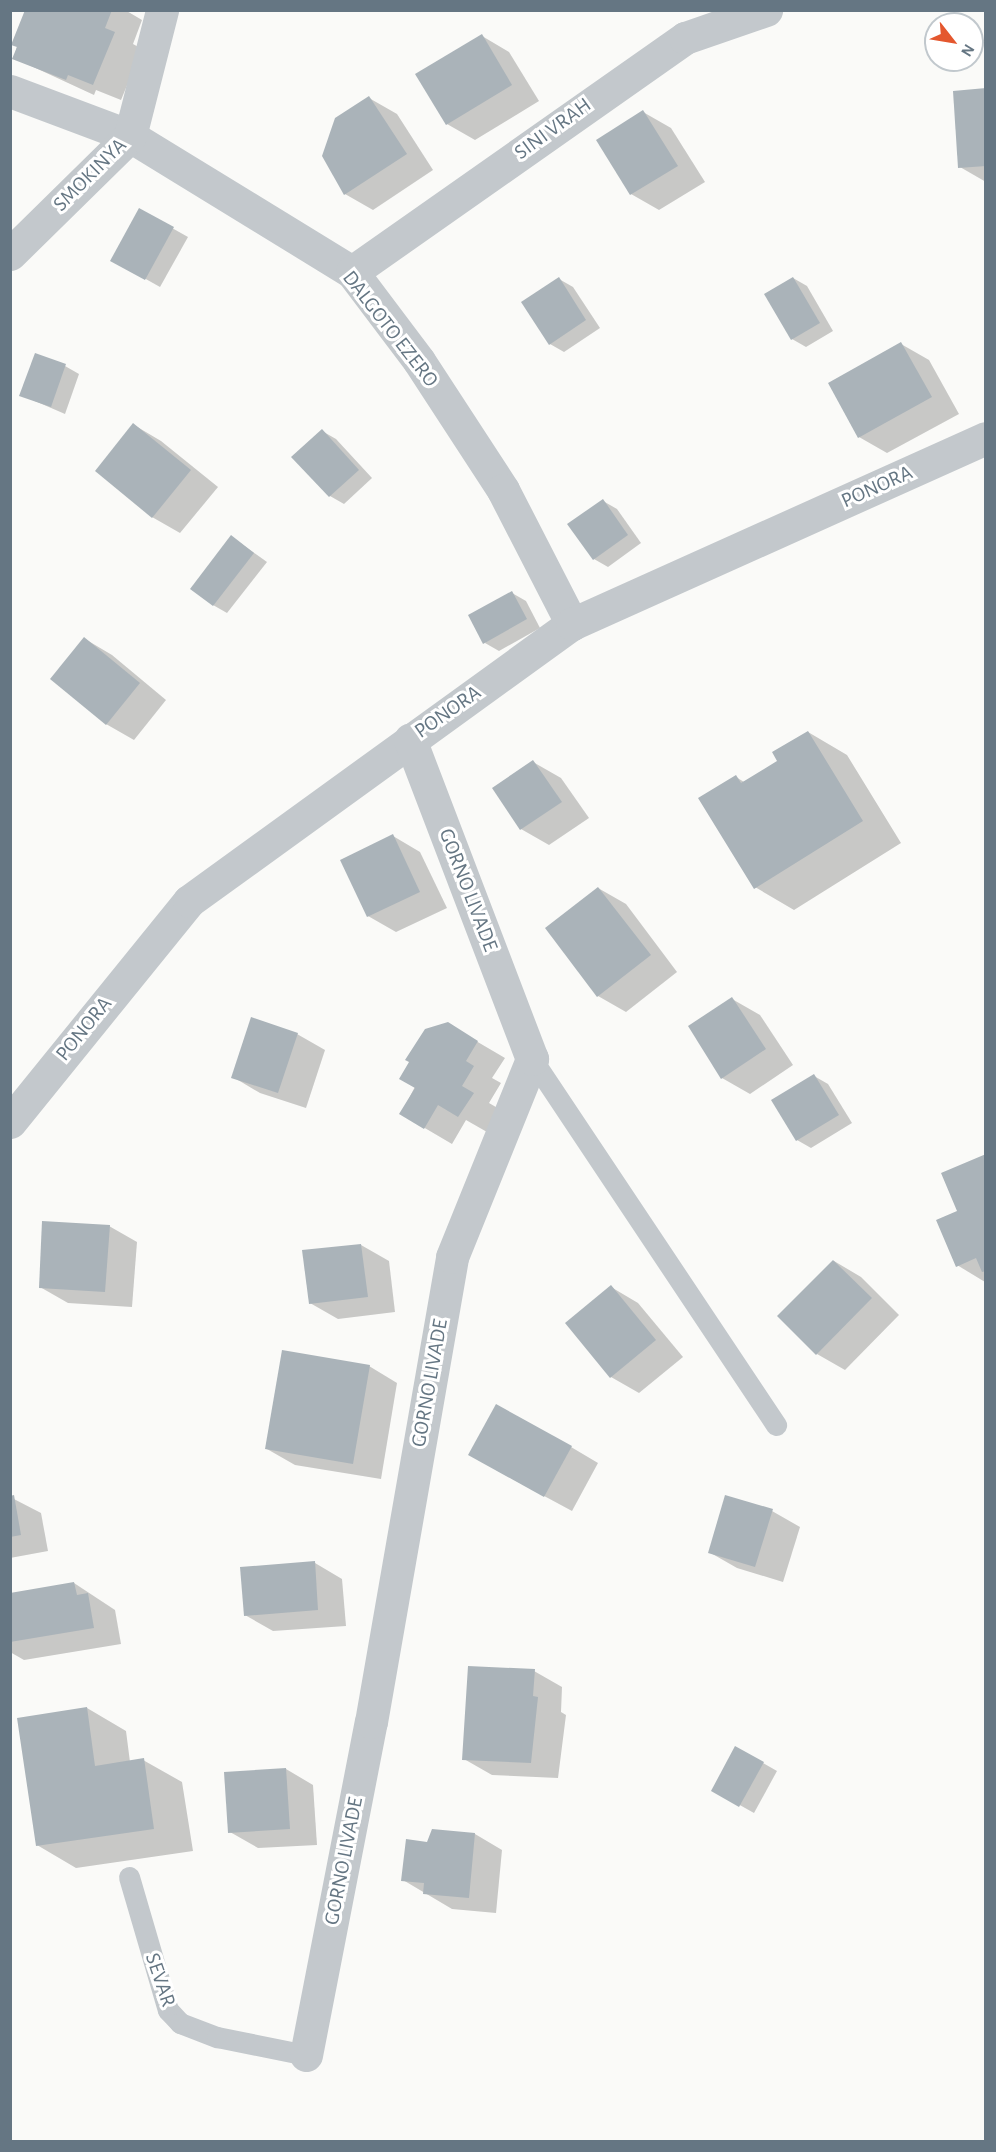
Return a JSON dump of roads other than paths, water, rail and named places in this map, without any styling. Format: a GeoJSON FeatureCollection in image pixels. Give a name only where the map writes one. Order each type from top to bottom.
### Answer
{"type":"FeatureCollection","features":[{"type":"Feature","properties":{"kind":"street","name":"SMOKINYA"},"geometry":{"type":"LineString","coordinates":[[10,254],[130,136],[162,10]]}},
{"type":"Feature","properties":{"kind":"street","name":"SINI VRAH"},"geometry":{"type":"LineString","coordinates":[[352,272],[685,38],[766,10]]}},
{"type":"Feature","properties":{"kind":"street","name":"DALGOTO EZERO"},"geometry":{"type":"LineString","coordinates":[[10,91],[130,136],[352,272],[419,361],[503,490],[572,624]]}},
{"type":"Feature","properties":{"kind":"street","name":"PONORA"},"geometry":{"type":"LineString","coordinates":[[10,1122],[189,901],[572,624],[986,438]]}},
{"type":"Feature","properties":{"kind":"street","name":"GORNO LIVADE"},"geometry":{"type":"LineString","coordinates":[[306,2055],[371,1722],[452,1257],[532,1059],[410,740]]}},
{"type":"Feature","properties":{"kind":"lane"},"geometry":{"type":"LineString","coordinates":[[532,1059],[776,1425]]}},
{"type":"Feature","properties":{"kind":"lane","name":"SEVAR"},"geometry":{"type":"LineString","coordinates":[[129,1877],[168,2010],[180,2023],[217,2037],[306,2055]]}}]}
